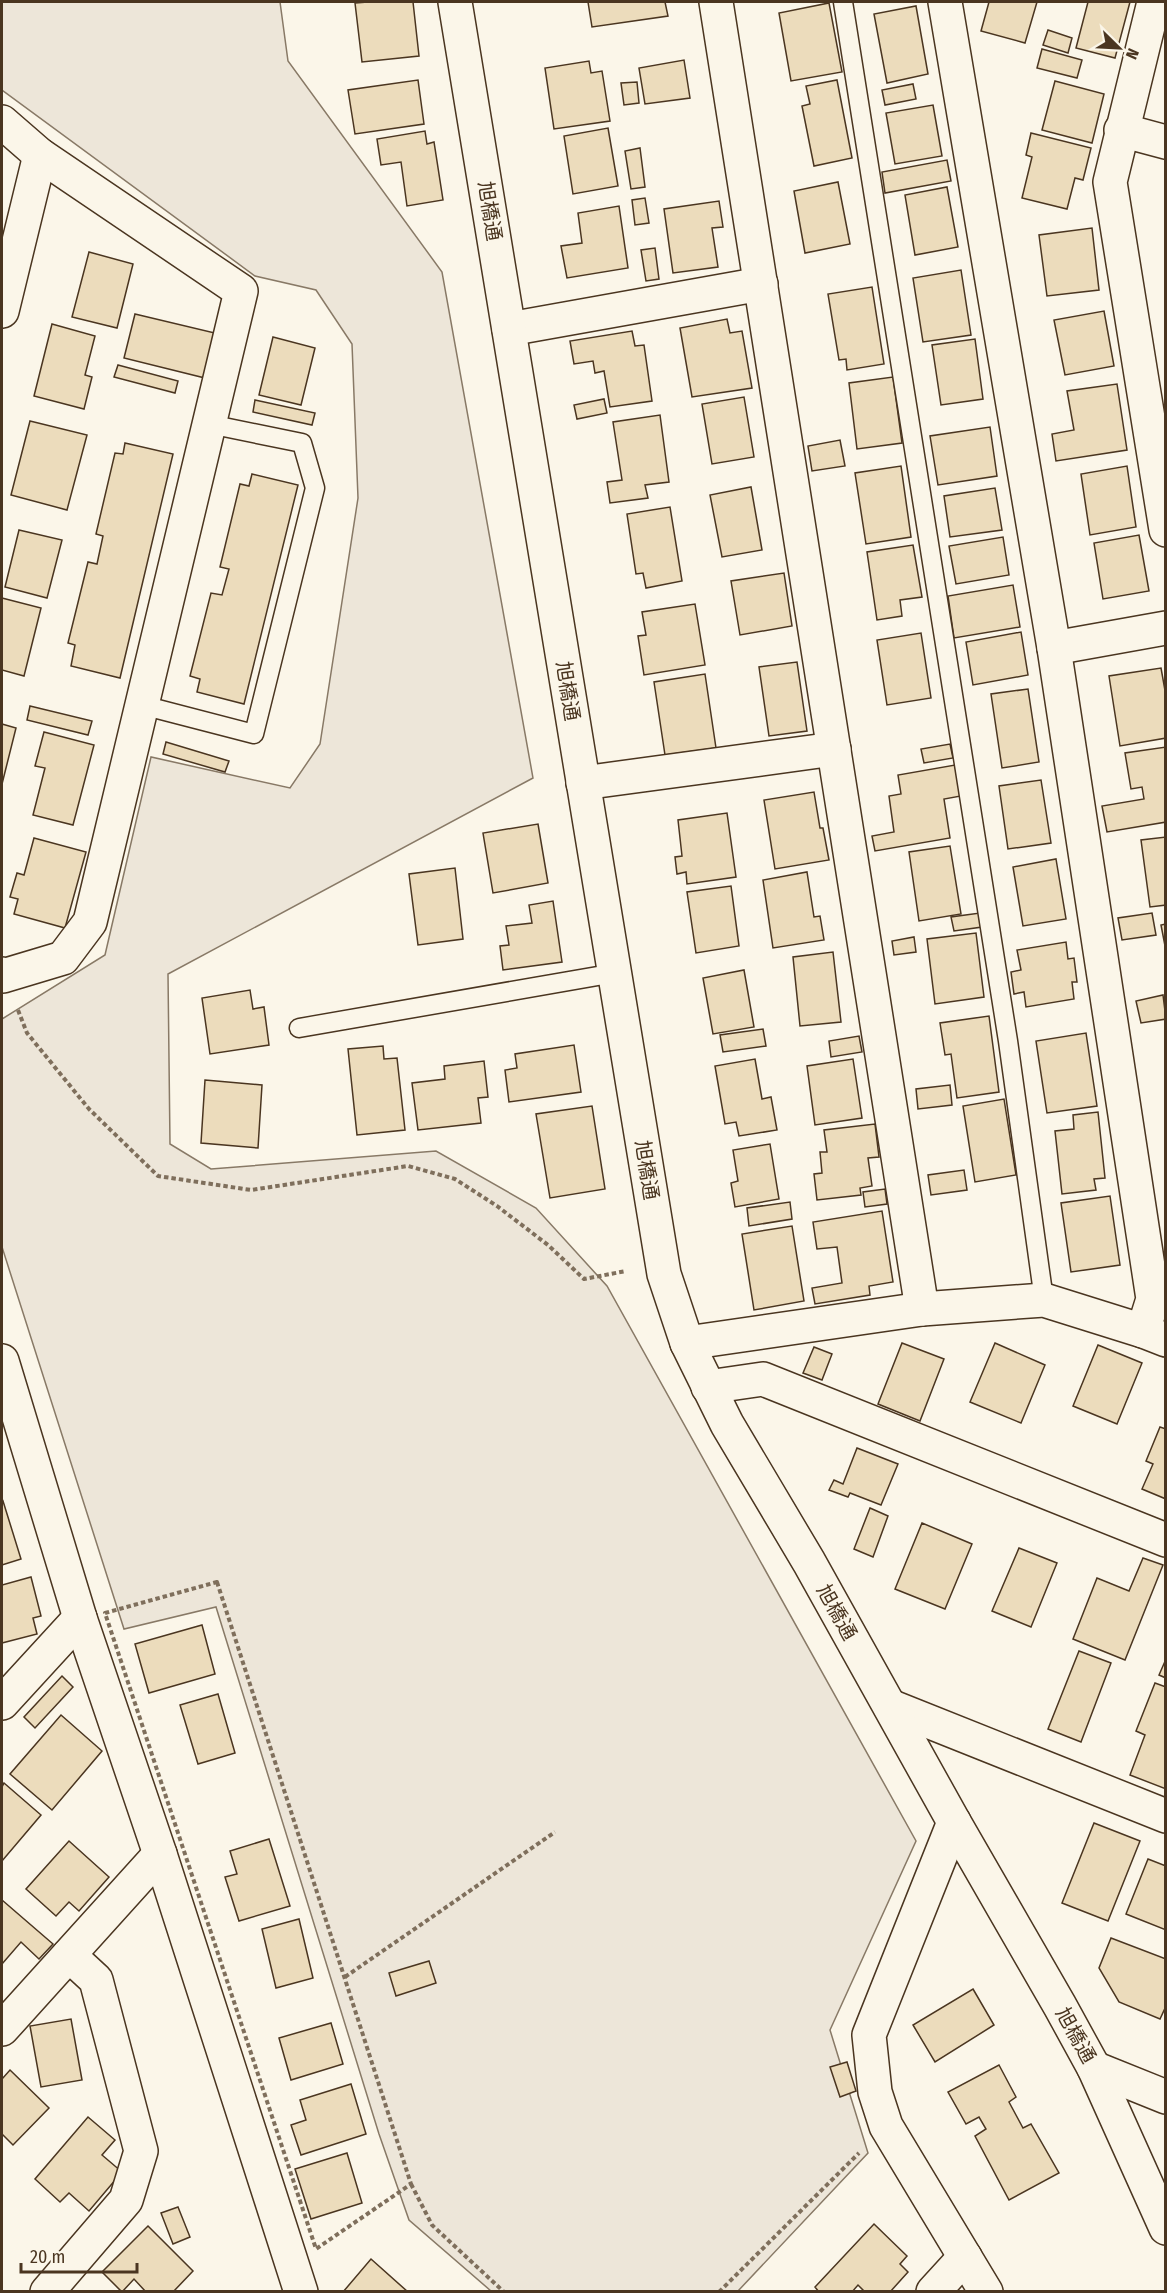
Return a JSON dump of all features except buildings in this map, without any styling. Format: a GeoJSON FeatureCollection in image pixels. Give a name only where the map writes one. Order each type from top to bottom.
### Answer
{"type":"FeatureCollection","features":[{"type":"Feature","properties":{"kind":"street","name":"旭橋通"},"geometry":{"type":"LineString","coordinates":[[455,2],[664,1274],[687,1343],[727,1424],[809,1562],[1094,2068],[1166,2228]]}},
{"type":"Feature","properties":{"kind":"street"},"geometry":{"type":"LineString","coordinates":[[716,2],[922,1309]]}},
{"type":"Feature","properties":{"kind":"street"},"geometry":{"type":"LineString","coordinates":[[687,1343],[922,1309],[1044,1300],[1154,1335],[1153,1299],[1054,648],[945,2]]}},
{"type":"Feature","properties":{"kind":"street"},"geometry":{"type":"LineString","coordinates":[[1154,2],[1110,182],[1166,530]]}},
{"type":"Feature","properties":{"kind":"street"},"geometry":{"type":"LineString","coordinates":[[2,122],[40,155],[241,291],[90,922],[63,958],[2,975]]}},
{"type":"Feature","properties":{"kind":"street"},"geometry":{"type":"LineString","coordinates":[[1121,130],[1166,141]]}},
{"type":"Feature","properties":{"kind":"street"},"geometry":{"type":"LineString","coordinates":[[2,311],[40,155]]}},
{"type":"Feature","properties":{"kind":"street"},"geometry":{"type":"LineString","coordinates":[[509,329],[761,284]]}},
{"type":"Feature","properties":{"kind":"street"},"geometry":{"type":"LineString","coordinates":[[1054,648],[1166,628]]}},
{"type":"Feature","properties":{"kind":"street"},"geometry":{"type":"LineString","coordinates":[[583,783],[834,749]]}},
{"type":"Feature","properties":{"kind":"street"},"geometry":{"type":"LineString","coordinates":[[2,1361],[80,1618],[160,1854],[300,2292]]}},
{"type":"Feature","properties":{"kind":"street"},"geometry":{"type":"LineString","coordinates":[[708,1387],[763,1379],[1166,1540]]}},
{"type":"Feature","properties":{"kind":"street"},"geometry":{"type":"LineString","coordinates":[[2,1703],[80,1618]]}},
{"type":"Feature","properties":{"kind":"street"},"geometry":{"type":"LineString","coordinates":[[890,1706],[1166,1816]]}},
{"type":"Feature","properties":{"kind":"street"},"geometry":{"type":"LineString","coordinates":[[954,1822],[869,2034],[875,2092],[886,2126],[986,2292]]}},
{"type":"Feature","properties":{"kind":"street"},"geometry":{"type":"LineString","coordinates":[[2,2029],[160,1854]]}},
{"type":"Feature","properties":{"kind":"street"},"geometry":{"type":"LineString","coordinates":[[47,2292],[126,2200],[141,2151],[96,1980],[69,1955]]}},
{"type":"Feature","properties":{"kind":"street"},"geometry":{"type":"LineString","coordinates":[[1094,2068],[1166,2097]]}},
{"type":"Feature","properties":{"kind":"street"},"geometry":{"type":"LineString","coordinates":[[933,2292],[965,2257]]}},
{"type":"Feature","properties":{"kind":"lane"},"geometry":{"type":"LineString","coordinates":[[843,2],[1008,1041],[1044,1300]]}},
{"type":"Feature","properties":{"kind":"lane"},"geometry":{"type":"LineString","coordinates":[[142,705],[254,734],[315,488],[302,443],[209,424]]}},
{"type":"Feature","properties":{"kind":"lane"},"geometry":{"type":"LineString","coordinates":[[299,1028],[615,973]]}},
{"type":"Feature","properties":{"kind":"path"},"geometry":{"type":"LineString","coordinates":[[2,975],[27,1033],[89,1109],[158,1176],[251,1190],[408,1166],[455,1179],[497,1206],[548,1245],[584,1279],[628,1270]]}},
{"type":"Feature","properties":{"kind":"path"},"geometry":{"type":"LineString","coordinates":[[411,2184],[316,2249],[105,1613],[217,1582],[411,2184],[432,2225],[504,2292]]}},
{"type":"Feature","properties":{"kind":"path"},"geometry":{"type":"LineString","coordinates":[[345,1977],[555,1832]]}},
{"type":"Feature","properties":{"kind":"path"},"geometry":{"type":"LineString","coordinates":[[719,2292],[886,2126]]}},
{"type":"Feature","properties":{"kind":"shaded area"},"geometry":{"type":"Polygon","coordinates":[[[2,2],[280,2],[288,61],[442,272],[533,778],[168,974],[170,1144],[211,1169],[436,1151],[536,1208],[607,1286],[916,1841],[830,2030],[868,2153],[738,2291],[491,2291],[409,2220],[379,2134],[216,1607],[124,1629],[2,1247],[2,1019],[105,955],[151,757],[290,788],[320,744],[358,498],[352,344],[316,290],[255,276],[2,90],[2,2]]]}}]}
